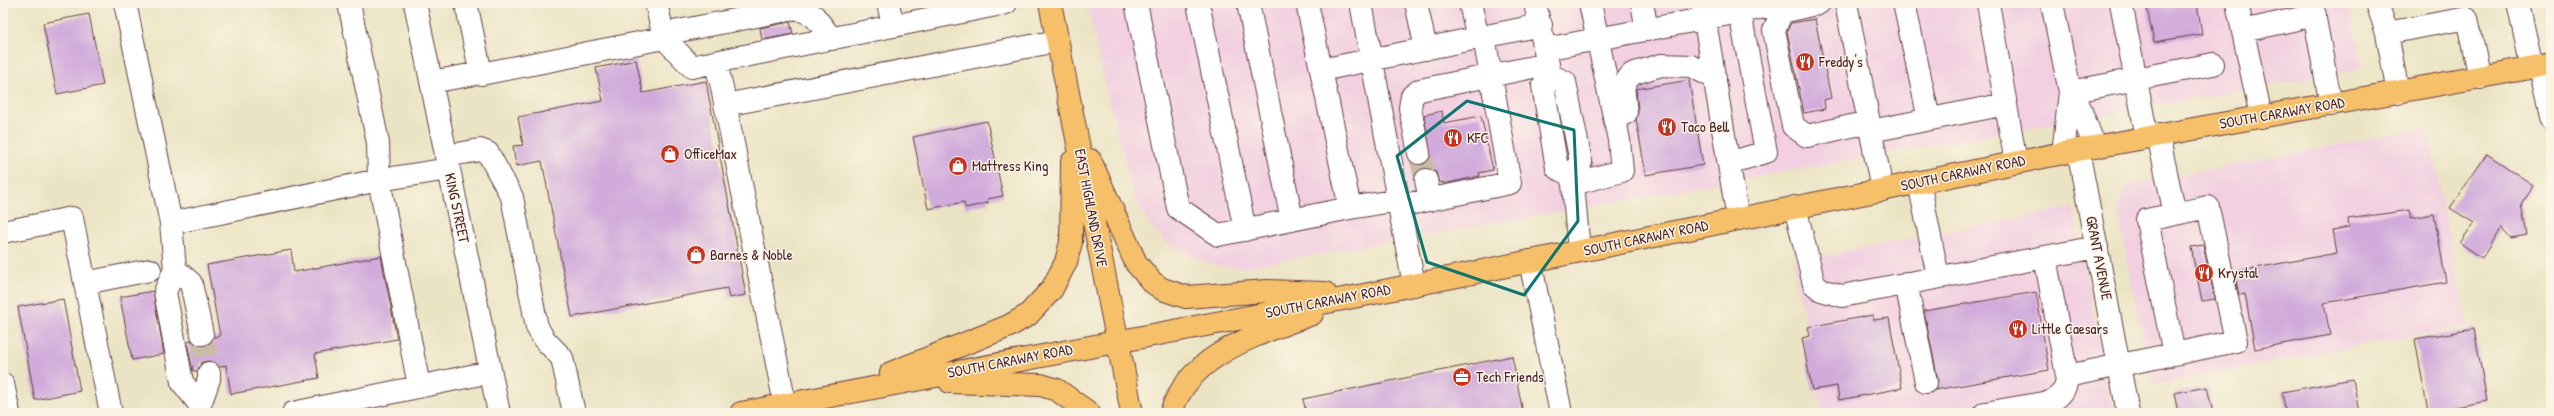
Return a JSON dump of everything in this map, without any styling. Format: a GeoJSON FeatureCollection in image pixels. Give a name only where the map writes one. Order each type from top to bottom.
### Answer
{"type":"FeatureCollection","features":[{"type":"Feature","properties":{"kind":"main road","name":"EAST HIGHLAND DRIVE"},"geometry":{"type":"LineString","coordinates":[[1050,3],[1132,413]]}},
{"type":"Feature","properties":{"kind":"main road","name":"SOUTH CARAWAY ROAD"},"geometry":{"type":"LineString","coordinates":[[741,413],[847,391],[1364,295],[2016,162],[2541,66]]}},
{"type":"Feature","properties":{"kind":"main road"},"geometry":{"type":"LineString","coordinates":[[1073,120],[1136,263],[1142,273],[1157,286],[1186,297],[1267,291],[1364,295]]}},
{"type":"Feature","properties":{"kind":"main road"},"geometry":{"type":"LineString","coordinates":[[847,391],[1009,326],[1028,315],[1052,289],[1066,262],[1071,242],[1073,120]]}},
{"type":"Feature","properties":{"kind":"main road"},"geometry":{"type":"LineString","coordinates":[[1171,413],[1181,389],[1190,377],[1220,353],[1364,295]]}},
{"type":"Feature","properties":{"kind":"main road"},"geometry":{"type":"LineString","coordinates":[[847,391],[913,382],[1041,385],[1057,390],[1089,413]]}},
{"type":"Feature","properties":{"kind":"street"},"geometry":{"type":"LineString","coordinates":[[125,3],[171,223],[175,269],[165,292],[182,382],[201,409]]}},
{"type":"Feature","properties":{"kind":"street"},"geometry":{"type":"LineString","coordinates":[[349,3],[378,143],[379,180],[420,386]]}},
{"type":"Feature","properties":{"kind":"street","name":"KING STREET"},"geometry":{"type":"LineString","coordinates":[[415,3],[499,413]]}},
{"type":"Feature","properties":{"kind":"street"},"geometry":{"type":"LineString","coordinates":[[466,3],[481,73]]}},
{"type":"Feature","properties":{"kind":"street"},"geometry":{"type":"LineString","coordinates":[[656,3],[663,36],[692,66],[892,26],[952,8],[1006,3]]}},
{"type":"Feature","properties":{"kind":"street"},"geometry":{"type":"LineString","coordinates":[[888,3],[892,26]]}},
{"type":"Feature","properties":{"kind":"street"},"geometry":{"type":"LineString","coordinates":[[1136,3],[1178,208],[1218,235],[1350,208],[1399,203],[1428,190],[1510,183],[1491,77],[1481,37],[1470,3]]}},
{"type":"Feature","properties":{"kind":"street"},"geometry":{"type":"LineString","coordinates":[[1198,3],[1244,230]]}},
{"type":"Feature","properties":{"kind":"street"},"geometry":{"type":"LineString","coordinates":[[1248,3],[1292,220]]}},
{"type":"Feature","properties":{"kind":"street"},"geometry":{"type":"LineString","coordinates":[[1308,3],[1350,208]]}},
{"type":"Feature","properties":{"kind":"street"},"geometry":{"type":"LineString","coordinates":[[1361,3],[1373,60],[1414,285]]}},
{"type":"Feature","properties":{"kind":"street"},"geometry":{"type":"LineString","coordinates":[[1416,3],[1426,49]]}},
{"type":"Feature","properties":{"kind":"street"},"geometry":{"type":"LineString","coordinates":[[1535,3],[1541,25],[1548,63],[1543,86],[1557,168],[1572,180],[1579,251]]}},
{"type":"Feature","properties":{"kind":"street"},"geometry":{"type":"LineString","coordinates":[[1572,180],[1622,172],[1619,140],[1599,39],[1590,3]]}},
{"type":"Feature","properties":{"kind":"street"},"geometry":{"type":"LineString","coordinates":[[1642,3],[1647,30]]}},
{"type":"Feature","properties":{"kind":"street"},"geometry":{"type":"LineString","coordinates":[[1419,153],[1410,108],[1412,96],[1420,90],[1491,77],[1548,63],[1599,39],[1647,30],[1704,11],[1752,8],[1787,3]]}},
{"type":"Feature","properties":{"kind":"street"},"geometry":{"type":"LineString","coordinates":[[1819,3],[1782,12],[1774,30],[1793,126],[1807,136],[1870,126],[1930,119],[2006,104]]}},
{"type":"Feature","properties":{"kind":"street"},"geometry":{"type":"LineString","coordinates":[[1846,3],[1882,190]]}},
{"type":"Feature","properties":{"kind":"street"},"geometry":{"type":"LineString","coordinates":[[1904,3],[1930,119]]}},
{"type":"Feature","properties":{"kind":"street"},"geometry":{"type":"LineString","coordinates":[[1988,3],[2016,162]]}},
{"type":"Feature","properties":{"kind":"street"},"geometry":{"type":"LineString","coordinates":[[2052,3],[2070,92],[2079,150]]}},
{"type":"Feature","properties":{"kind":"street"},"geometry":{"type":"LineString","coordinates":[[2067,376],[2216,345],[2224,314],[2206,223],[2185,212],[2153,136],[2136,79],[2121,3]]}},
{"type":"Feature","properties":{"kind":"street"},"geometry":{"type":"LineString","coordinates":[[2237,3],[2261,117]]}},
{"type":"Feature","properties":{"kind":"street"},"geometry":{"type":"LineString","coordinates":[[2377,3],[2387,33],[2398,93]]}},
{"type":"Feature","properties":{"kind":"street"},"geometry":{"type":"LineString","coordinates":[[2518,3],[2541,66],[2551,117]]}},
{"type":"Feature","properties":{"kind":"street"},"geometry":{"type":"LineString","coordinates":[[431,82],[797,8],[814,16],[832,39]]}},
{"type":"Feature","properties":{"kind":"street"},"geometry":{"type":"LineString","coordinates":[[1729,163],[1766,152],[1752,8]]}},
{"type":"Feature","properties":{"kind":"street"},"geometry":{"type":"LineString","coordinates":[[2243,31],[2314,9],[2331,104]]}},
{"type":"Feature","properties":{"kind":"street"},"geometry":{"type":"LineString","coordinates":[[2387,33],[2466,10],[2480,78]]}},
{"type":"Feature","properties":{"kind":"street"},"geometry":{"type":"LineString","coordinates":[[1704,11],[1738,219]]}},
{"type":"Feature","properties":{"kind":"street"},"geometry":{"type":"LineString","coordinates":[[1322,70],[1541,25]]}},
{"type":"Feature","properties":{"kind":"street"},"geometry":{"type":"LineString","coordinates":[[726,105],[1057,41]]}},
{"type":"Feature","properties":{"kind":"street"},"geometry":{"type":"LineString","coordinates":[[715,62],[726,105],[785,404]]}},
{"type":"Feature","properties":{"kind":"street"},"geometry":{"type":"LineString","coordinates":[[2070,92],[2213,64]]}},
{"type":"Feature","properties":{"kind":"street"},"geometry":{"type":"LineString","coordinates":[[1619,140],[1627,126],[1623,84],[1632,74],[1661,65],[1691,66],[1715,78]]}},
{"type":"Feature","properties":{"kind":"street"},"geometry":{"type":"LineString","coordinates":[[2070,92],[2076,98],[2079,150]]}},
{"type":"Feature","properties":{"kind":"street"},"geometry":{"type":"LineString","coordinates":[[171,223],[379,180],[447,162],[480,150],[488,153],[512,197],[537,327],[544,339],[562,358],[574,413]]}},
{"type":"Feature","properties":{"kind":"street","name":"GRANT AVENUE"},"geometry":{"type":"LineString","coordinates":[[2079,150],[2128,413]]}},
{"type":"Feature","properties":{"kind":"street"},"geometry":{"type":"LineString","coordinates":[[1919,182],[1938,277]]}},
{"type":"Feature","properties":{"kind":"street"},"geometry":{"type":"LineString","coordinates":[[1795,207],[1814,284],[1821,290],[1842,296],[2097,247]]}},
{"type":"Feature","properties":{"kind":"street"},"geometry":{"type":"LineString","coordinates":[[2174,354],[2147,220],[2185,212]]}},
{"type":"Feature","properties":{"kind":"street"},"geometry":{"type":"LineString","coordinates":[[3,232],[72,218],[111,413]]}},
{"type":"Feature","properties":{"kind":"street"},"geometry":{"type":"LineString","coordinates":[[1985,413],[2050,402],[2059,397],[2066,388],[2067,376],[2045,257]]}},
{"type":"Feature","properties":{"kind":"street"},"geometry":{"type":"LineString","coordinates":[[1530,261],[1561,413]]}},
{"type":"Feature","properties":{"kind":"street"},"geometry":{"type":"LineString","coordinates":[[175,269],[191,283],[202,334]]}},
{"type":"Feature","properties":{"kind":"street"},"geometry":{"type":"LineString","coordinates":[[85,284],[150,270]]}},
{"type":"Feature","properties":{"kind":"street"},"geometry":{"type":"LineString","coordinates":[[1906,283],[1926,382]]}},
{"type":"Feature","properties":{"kind":"street"},"geometry":{"type":"LineString","coordinates":[[293,413],[490,372]]}},
{"type":"Feature","properties":{"kind":"street"},"geometry":{"type":"LineString","coordinates":[[201,409],[209,379],[209,373]]}},
{"type":"Feature","properties":{"kind":"street"},"geometry":{"type":"LineString","coordinates":[[3,384],[9,413]]}},
{"type":"Feature","properties":{"kind":"highlighted area"},"geometry":{"type":"Polygon","coordinates":[[[1467,101],[1574,130],[1578,221],[1524,295],[1427,262],[1397,156],[1467,101]]]}},
{"type":"Feature","properties":{"kind":"shaded area"},"geometry":{"type":"Polygon","coordinates":[[[1087,3],[2349,3],[2363,69],[1247,267],[1218,266],[1191,256],[1165,242],[1146,219],[1135,200],[1103,77],[1087,3]]]}},
{"type":"Feature","properties":{"kind":"shaded area"},"geometry":{"type":"Polygon","coordinates":[[[2427,128],[2467,326],[2152,385],[2117,209],[2128,185],[2427,128]]]}},
{"type":"Feature","properties":{"kind":"shaded area"},"geometry":{"type":"Polygon","coordinates":[[[2073,207],[2113,413],[1823,413],[1793,262],[2073,207]]]}},
{"type":"Feature","properties":{"kind":"building"},"geometry":{"type":"Polygon","coordinates":[[[2146,3],[2197,3],[2202,34],[2154,42],[2146,3]]]}},
{"type":"Feature","properties":{"kind":"building"},"geometry":{"type":"Polygon","coordinates":[[[89,14],[103,85],[57,94],[43,23],[89,14]]]}},
{"type":"Feature","properties":{"kind":"building","name":"Freddy's"},"geometry":{"type":"Polygon","coordinates":[[[1815,19],[1831,98],[1824,100],[1825,109],[1804,113],[1787,31],[1791,23],[1815,19]]]}},
{"type":"Feature","properties":{"kind":"building"},"geometry":{"type":"Polygon","coordinates":[[[790,22],[793,34],[762,40],[760,28],[790,22]]]}},
{"type":"Feature","properties":{"kind":"building"},"geometry":{"type":"Polygon","coordinates":[[[636,60],[643,93],[706,81],[746,295],[729,298],[727,288],[572,317],[542,161],[516,166],[513,146],[523,145],[518,117],[603,101],[596,68],[636,60]]]}},
{"type":"Feature","properties":{"kind":"building","name":"Taco Bell"},"geometry":{"type":"Polygon","coordinates":[[[1689,80],[1703,165],[1646,175],[1636,119],[1638,112],[1636,89],[1689,80]]]}},
{"type":"Feature","properties":{"kind":"building","name":"KFC"},"geometry":{"type":"Polygon","coordinates":[[[1442,111],[1444,123],[1481,116],[1493,170],[1479,173],[1480,176],[1443,184],[1443,182],[1439,183],[1436,172],[1430,168],[1423,168],[1415,175],[1412,163],[1422,165],[1431,157],[1424,115],[1442,111]]]}},
{"type":"Feature","properties":{"kind":"building","name":"Mattress King"},"geometry":{"type":"Polygon","coordinates":[[[987,121],[1003,196],[987,199],[988,203],[965,208],[964,202],[928,209],[913,137],[987,121]]]}},
{"type":"Feature","properties":{"kind":"building"},"geometry":{"type":"Polygon","coordinates":[[[2487,154],[2533,185],[2521,204],[2527,235],[2512,238],[2502,227],[2482,258],[2460,243],[2474,223],[2450,208],[2487,154]]]}},
{"type":"Feature","properties":{"kind":"building"},"geometry":{"type":"Polygon","coordinates":[[[2409,210],[2411,218],[2434,214],[2446,282],[2324,303],[2330,335],[2255,349],[2245,294],[2239,295],[2234,272],[2337,253],[2333,230],[2349,227],[2348,219],[2409,210]]]}},
{"type":"Feature","properties":{"kind":"building","name":"Krystal"},"geometry":{"type":"Polygon","coordinates":[[[2203,245],[2215,299],[2202,301],[2191,247],[2203,245]]]}},
{"type":"Feature","properties":{"kind":"building"},"geometry":{"type":"Polygon","coordinates":[[[291,250],[294,272],[381,256],[397,339],[315,354],[319,378],[231,394],[226,365],[220,367],[209,361],[202,362],[197,371],[193,371],[187,342],[192,341],[198,346],[204,346],[211,343],[214,337],[220,336],[207,265],[291,250]]]}},
{"type":"Feature","properties":{"kind":"building"},"geometry":{"type":"Polygon","coordinates":[[[153,291],[164,354],[132,360],[120,297],[153,291]]]}},
{"type":"Feature","properties":{"kind":"building"},"geometry":{"type":"Polygon","coordinates":[[[2036,292],[2049,370],[1935,390],[1938,380],[1924,311],[2036,292]]]}},
{"type":"Feature","properties":{"kind":"building"},"geometry":{"type":"Polygon","coordinates":[[[63,299],[80,391],[35,400],[18,307],[63,299]]]}},
{"type":"Feature","properties":{"kind":"building"},"geometry":{"type":"Polygon","coordinates":[[[1873,315],[1874,320],[1889,318],[1902,388],[1839,400],[1837,386],[1812,390],[1802,338],[1810,336],[1808,327],[1873,315]]]}},
{"type":"Feature","properties":{"kind":"building"},"geometry":{"type":"Polygon","coordinates":[[[2474,329],[2487,401],[2428,412],[2415,339],[2474,329]]]}},
{"type":"Feature","properties":{"kind":"building","name":"Tech Friends"},"geometry":{"type":"Polygon","coordinates":[[[1512,356],[1523,413],[1306,413],[1303,399],[1512,356]]]}},
{"type":"Feature","properties":{"kind":"building"},"geometry":{"type":"Polygon","coordinates":[[[2353,379],[2359,413],[2286,413],[2282,392],[2353,379]]]}},
{"type":"Feature","properties":{"kind":"building"},"geometry":{"type":"Polygon","coordinates":[[[2207,387],[2213,413],[2178,413],[2174,393],[2207,387]]]}},
{"type":"Feature","properties":{"kind":"tunnel"},"geometry":{"type":"LineString","coordinates":[[1419,153],[1426,180]]}},
{"type":"Feature","properties":{"kind":"tunnel"},"geometry":{"type":"LineString","coordinates":[[202,334],[209,373]]}},
{"type":"Feature","properties":{"kind":"place","name":"Freddy's"},"geometry":{"type":"Point","coordinates":[1805,62]}},
{"type":"Feature","properties":{"kind":"place","name":"Taco Bell"},"geometry":{"type":"Point","coordinates":[1667,127]}},
{"type":"Feature","properties":{"kind":"place","name":"KFC"},"geometry":{"type":"Point","coordinates":[1453,138]}},
{"type":"Feature","properties":{"kind":"place","name":"OfficeMax"},"geometry":{"type":"Point","coordinates":[670,154]}},
{"type":"Feature","properties":{"kind":"place","name":"Mattress King"},"geometry":{"type":"Point","coordinates":[958,166]}},
{"type":"Feature","properties":{"kind":"place","name":"Barnes & Noble"},"geometry":{"type":"Point","coordinates":[696,255]}},
{"type":"Feature","properties":{"kind":"place","name":"Krystal"},"geometry":{"type":"Point","coordinates":[2204,273]}},
{"type":"Feature","properties":{"kind":"place","name":"Little Caesars"},"geometry":{"type":"Point","coordinates":[2018,329]}},
{"type":"Feature","properties":{"kind":"place","name":"Tech Friends"},"geometry":{"type":"Point","coordinates":[1462,377]}}]}
